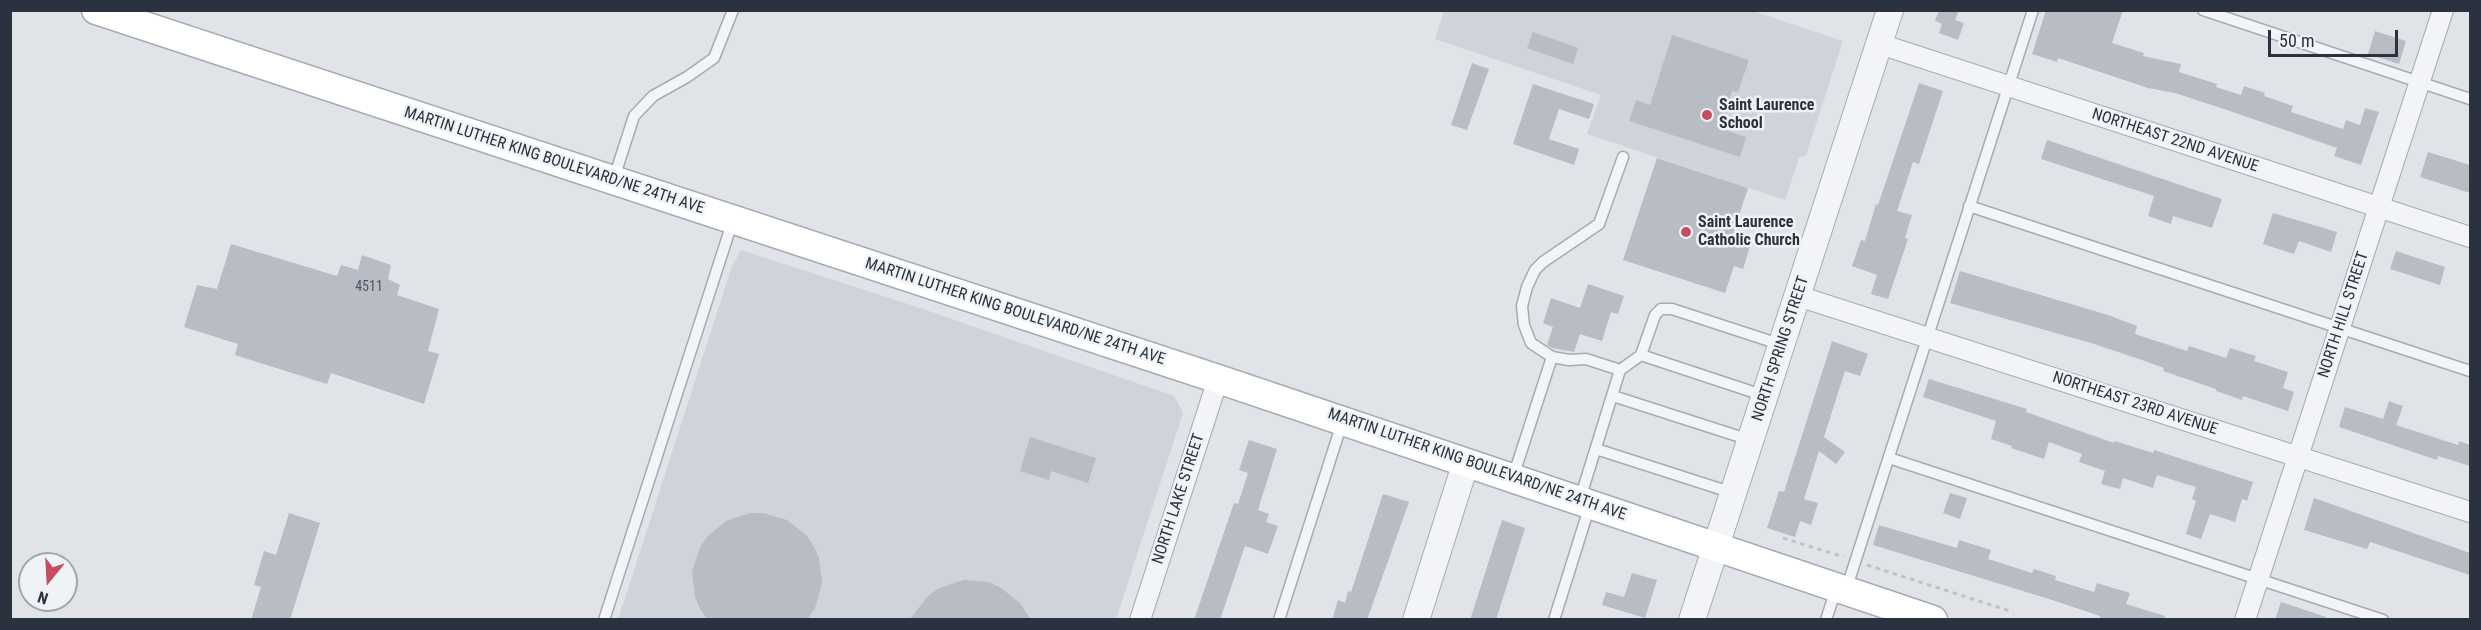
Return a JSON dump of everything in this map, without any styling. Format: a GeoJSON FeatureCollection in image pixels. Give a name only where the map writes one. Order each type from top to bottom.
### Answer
{"type":"FeatureCollection","features":[{"type":"Feature","properties":{"kind":"main road","name":"MARTIN LUTHER KING BOULEVARD/NE 24TH AVE"},"geometry":{"type":"LineString","coordinates":[[96,10],[1342,420],[1933,620]]}},
{"type":"Feature","properties":{"kind":"street","name":"NORTH SPRING STREET"},"geometry":{"type":"LineString","coordinates":[[1692,620],[1890,10]]}},
{"type":"Feature","properties":{"kind":"street","name":"NORTH HILL STREET"},"geometry":{"type":"LineString","coordinates":[[2245,620],[2444,10]]}},
{"type":"Feature","properties":{"kind":"street","name":"NORTHEAST 22ND AVENUE"},"geometry":{"type":"LineString","coordinates":[[1880,44],[2470,237]]}},
{"type":"Feature","properties":{"kind":"street","name":"NORTHEAST 23RD AVENUE"},"geometry":{"type":"LineString","coordinates":[[1798,296],[2470,512]]}},
{"type":"Feature","properties":{"kind":"street","name":"NORTH LAKE STREET"},"geometry":{"type":"LineString","coordinates":[[1140,620],[1218,379]]}},
{"type":"Feature","properties":{"kind":"street"},"geometry":{"type":"LineString","coordinates":[[1416,620],[1466,462]]}},
{"type":"Feature","properties":{"kind":"lane"},"geometry":{"type":"LineString","coordinates":[[613,180],[634,116],[653,96],[687,77],[714,58],[733,10]]}},
{"type":"Feature","properties":{"kind":"lane"},"geometry":{"type":"LineString","coordinates":[[1826,620],[1855,561],[2033,10]]}},
{"type":"Feature","properties":{"kind":"lane"},"geometry":{"type":"LineString","coordinates":[[2203,10],[2470,99]]}},
{"type":"Feature","properties":{"kind":"lane"},"geometry":{"type":"LineString","coordinates":[[1620,370],[1586,359],[1569,360],[1552,357],[1531,343],[1524,325],[1522,306],[1527,287],[1543,262],[1599,224],[1623,157]]}},
{"type":"Feature","properties":{"kind":"lane"},"geometry":{"type":"LineString","coordinates":[[1969,206],[2470,371]]}},
{"type":"Feature","properties":{"kind":"lane"},"geometry":{"type":"LineString","coordinates":[[604,620],[733,220]]}},
{"type":"Feature","properties":{"kind":"lane"},"geometry":{"type":"LineString","coordinates":[[1554,620],[1585,502],[1596,449],[1620,370],[1641,355],[1655,315],[1661,309],[1672,309],[1782,345]]}},
{"type":"Feature","properties":{"kind":"lane"},"geometry":{"type":"LineString","coordinates":[[1641,355],[1765,396]]}},
{"type":"Feature","properties":{"kind":"lane"},"geometry":{"type":"LineString","coordinates":[[1513,477],[1552,357]]}},
{"type":"Feature","properties":{"kind":"lane"},"geometry":{"type":"LineString","coordinates":[[1613,396],[1750,441]]}},
{"type":"Feature","properties":{"kind":"lane"},"geometry":{"type":"LineString","coordinates":[[1279,620],[1342,420]]}},
{"type":"Feature","properties":{"kind":"lane"},"geometry":{"type":"LineString","coordinates":[[1596,449],[1733,493]]}},
{"type":"Feature","properties":{"kind":"lane"},"geometry":{"type":"LineString","coordinates":[[1889,458],[2383,620]]}},
{"type":"Feature","properties":{"kind":"path"},"geometry":{"type":"LineString","coordinates":[[1783,538],[2013,612]]}},
{"type":"Feature","properties":{"kind":"shaded area","name":"Saint Laurence School"},"geometry":{"type":"Polygon","coordinates":[[[1750,10],[1843,41],[1806,155],[1799,158],[1785,200],[1587,134],[1601,95],[1435,39],[1444,11],[1750,10]]]}},
{"type":"Feature","properties":{"kind":"shaded area"},"geometry":{"type":"Polygon","coordinates":[[[741,250],[917,307],[1174,396],[1183,413],[1116,619],[618,620],[732,266],[741,250]]]}},
{"type":"Feature","properties":{"kind":"building"},"geometry":{"type":"Polygon","coordinates":[[[1939,10],[1959,10],[1955,20],[1964,23],[1958,40],[1939,33],[1942,24],[1935,21],[1939,10]]]}},
{"type":"Feature","properties":{"kind":"building"},"geometry":{"type":"Polygon","coordinates":[[[2046,10],[2123,10],[2112,43],[2144,53],[2143,56],[2181,64],[2179,72],[2217,84],[2216,87],[2241,95],[2244,86],[2265,93],[2264,96],[2293,106],[2291,112],[2343,129],[2346,120],[2360,125],[2365,108],[2379,112],[2361,165],[2334,156],[2337,148],[2224,109],[2175,93],[2148,88],[2058,58],[2057,62],[2032,54],[2046,10]]]}},
{"type":"Feature","properties":{"kind":"building"},"geometry":{"type":"Polygon","coordinates":[[[2375,31],[2406,41],[2399,64],[2368,54],[2375,31]]]}},
{"type":"Feature","properties":{"kind":"building"},"geometry":{"type":"Polygon","coordinates":[[[1533,32],[1578,48],[1573,64],[1527,48],[1533,32]]]}},
{"type":"Feature","properties":{"kind":"building"},"geometry":{"type":"Polygon","coordinates":[[[1672,35],[1749,60],[1738,92],[1732,91],[1720,128],[1746,137],[1740,157],[1629,121],[1636,100],[1650,105],[1672,35]]]}},
{"type":"Feature","properties":{"kind":"building"},"geometry":{"type":"Polygon","coordinates":[[[1472,63],[1489,69],[1467,130],[1451,125],[1472,63]]]}},
{"type":"Feature","properties":{"kind":"building"},"geometry":{"type":"Polygon","coordinates":[[[1919,83],[1943,91],[1919,164],[1913,162],[1897,211],[1912,215],[1905,238],[1908,239],[1888,299],[1871,294],[1877,275],[1852,266],[1861,240],[1865,241],[1919,83]]]}},
{"type":"Feature","properties":{"kind":"building"},"geometry":{"type":"Polygon","coordinates":[[[1533,84],[1594,104],[1589,119],[1559,109],[1549,139],[1579,149],[1574,165],[1513,144],[1533,84]]]}},
{"type":"Feature","properties":{"kind":"building"},"geometry":{"type":"Polygon","coordinates":[[[2047,140],[2222,199],[2212,228],[2173,216],[2171,224],[2148,216],[2154,196],[2041,159],[2047,140]]]}},
{"type":"Feature","properties":{"kind":"building"},"geometry":{"type":"Polygon","coordinates":[[[2428,152],[2470,165],[2470,193],[2420,177],[2428,152]]]}},
{"type":"Feature","properties":{"kind":"building"},"geometry":{"type":"Polygon","coordinates":[[[1657,158],[1748,188],[1732,237],[1751,243],[1743,269],[1734,266],[1725,293],[1623,260],[1657,158]]]}},
{"type":"Feature","properties":{"kind":"building"},"geometry":{"type":"Polygon","coordinates":[[[2273,213],[2337,232],[2331,252],[2299,241],[2294,254],[2263,244],[2273,213]]]}},
{"type":"Feature","properties":{"kind":"building"},"geometry":{"type":"Polygon","coordinates":[[[231,244],[337,276],[341,265],[358,270],[362,255],[391,265],[388,279],[400,285],[397,295],[439,309],[428,351],[439,354],[424,404],[331,373],[327,384],[235,355],[238,344],[184,327],[197,285],[217,289],[231,244]]]}},
{"type":"Feature","properties":{"kind":"building"},"geometry":{"type":"Polygon","coordinates":[[[2396,251],[2445,267],[2440,285],[2390,269],[2396,251]]]}},
{"type":"Feature","properties":{"kind":"building"},"geometry":{"type":"Polygon","coordinates":[[[1960,271],[2108,315],[2137,326],[2135,334],[2187,351],[2189,346],[2226,358],[2230,348],[2256,356],[2254,361],[2288,372],[2283,388],[2294,392],[2288,411],[2243,396],[2242,400],[2163,371],[2164,368],[2091,343],[1950,303],[1960,271]]]}},
{"type":"Feature","properties":{"kind":"building"},"geometry":{"type":"Polygon","coordinates":[[[1588,284],[1624,296],[1618,314],[1611,312],[1602,341],[1580,334],[1574,352],[1547,345],[1553,327],[1543,323],[1551,298],[1580,308],[1588,284]]]}},
{"type":"Feature","properties":{"kind":"building"},"geometry":{"type":"Polygon","coordinates":[[[1832,341],[1868,354],[1860,376],[1845,371],[1824,437],[1845,452],[1836,464],[1819,451],[1804,499],[1818,503],[1811,525],[1800,521],[1795,537],[1767,528],[1779,491],[1784,492],[1832,341]]]}},
{"type":"Feature","properties":{"kind":"building"},"geometry":{"type":"Polygon","coordinates":[[[1929,379],[2027,409],[2026,412],[2114,443],[2115,441],[2153,453],[2154,450],[2253,482],[2247,501],[2242,499],[2235,522],[2210,514],[2201,539],[2186,534],[2196,501],[2192,499],[2196,487],[2157,475],[2153,488],[2123,478],[2120,489],[2101,484],[2105,471],[2079,462],[2082,454],[2049,442],[2044,459],[2011,448],[2012,446],[1991,439],[1996,421],[1923,397],[1929,379]]]}},
{"type":"Feature","properties":{"kind":"building"},"geometry":{"type":"Polygon","coordinates":[[[2389,401],[2403,406],[2396,425],[2458,445],[2459,441],[2470,445],[2470,466],[2438,456],[2437,460],[2339,427],[2345,407],[2383,419],[2389,401]]]}},
{"type":"Feature","properties":{"kind":"building"},"geometry":{"type":"Polygon","coordinates":[[[1030,437],[1096,458],[1088,483],[1051,471],[1049,480],[1020,471],[1030,437]]]}},
{"type":"Feature","properties":{"kind":"building"},"geometry":{"type":"Polygon","coordinates":[[[1249,440],[1277,449],[1258,510],[1269,514],[1266,522],[1278,526],[1268,554],[1245,546],[1220,620],[1194,620],[1234,503],[1238,504],[1248,473],[1239,470],[1249,440]]]}},
{"type":"Feature","properties":{"kind":"building"},"geometry":{"type":"Polygon","coordinates":[[[1950,493],[1967,498],[1960,519],[1943,513],[1950,493]]]}},
{"type":"Feature","properties":{"kind":"building"},"geometry":{"type":"Polygon","coordinates":[[[1383,494],[1409,502],[1367,620],[1332,620],[1338,600],[1345,603],[1348,591],[1351,592],[1383,494]]]}},
{"type":"Feature","properties":{"kind":"building"},"geometry":{"type":"Polygon","coordinates":[[[2314,498],[2470,553],[2470,575],[2370,542],[2367,549],[2304,530],[2314,498]]]}},
{"type":"Feature","properties":{"kind":"building"},"geometry":{"type":"Polygon","coordinates":[[[289,513],[320,523],[290,620],[251,620],[261,587],[254,585],[264,551],[276,555],[289,513]]]}},
{"type":"Feature","properties":{"kind":"building"},"geometry":{"type":"Polygon","coordinates":[[[750,513],[763,513],[787,520],[807,536],[814,547],[819,558],[822,583],[815,608],[807,620],[708,620],[700,609],[695,597],[692,572],[700,547],[707,537],[726,521],[750,513]]]}},
{"type":"Feature","properties":{"kind":"building"},"geometry":{"type":"Polygon","coordinates":[[[1502,520],[1525,528],[1496,620],[1470,620],[1502,520]]]}},
{"type":"Feature","properties":{"kind":"building"},"geometry":{"type":"Polygon","coordinates":[[[1879,525],[1957,548],[1959,540],[1991,550],[1988,559],[2032,573],[2034,569],[2056,576],[2055,580],[2094,592],[2097,583],[2130,593],[2126,604],[2165,616],[2164,620],[2099,620],[2100,616],[2049,599],[1873,545],[1879,525]]]}},
{"type":"Feature","properties":{"kind":"building"},"geometry":{"type":"Polygon","coordinates":[[[1632,573],[1657,580],[1645,618],[1602,605],[1606,592],[1624,597],[1632,573]]]}},
{"type":"Feature","properties":{"kind":"building"},"geometry":{"type":"Polygon","coordinates":[[[964,580],[989,582],[1001,588],[1020,603],[1031,620],[909,620],[929,595],[939,588],[964,580]]]}},
{"type":"Feature","properties":{"kind":"building"},"geometry":{"type":"Polygon","coordinates":[[[2281,602],[2326,617],[2326,620],[2275,620],[2281,602]]]}},
{"type":"Feature","properties":{"kind":"place","name":"Saint Laurence School"},"geometry":{"type":"Point","coordinates":[1707,115]}},
{"type":"Feature","properties":{"kind":"place","name":"Saint Laurence Catholic Church"},"geometry":{"type":"Point","coordinates":[1686,232]}}]}
